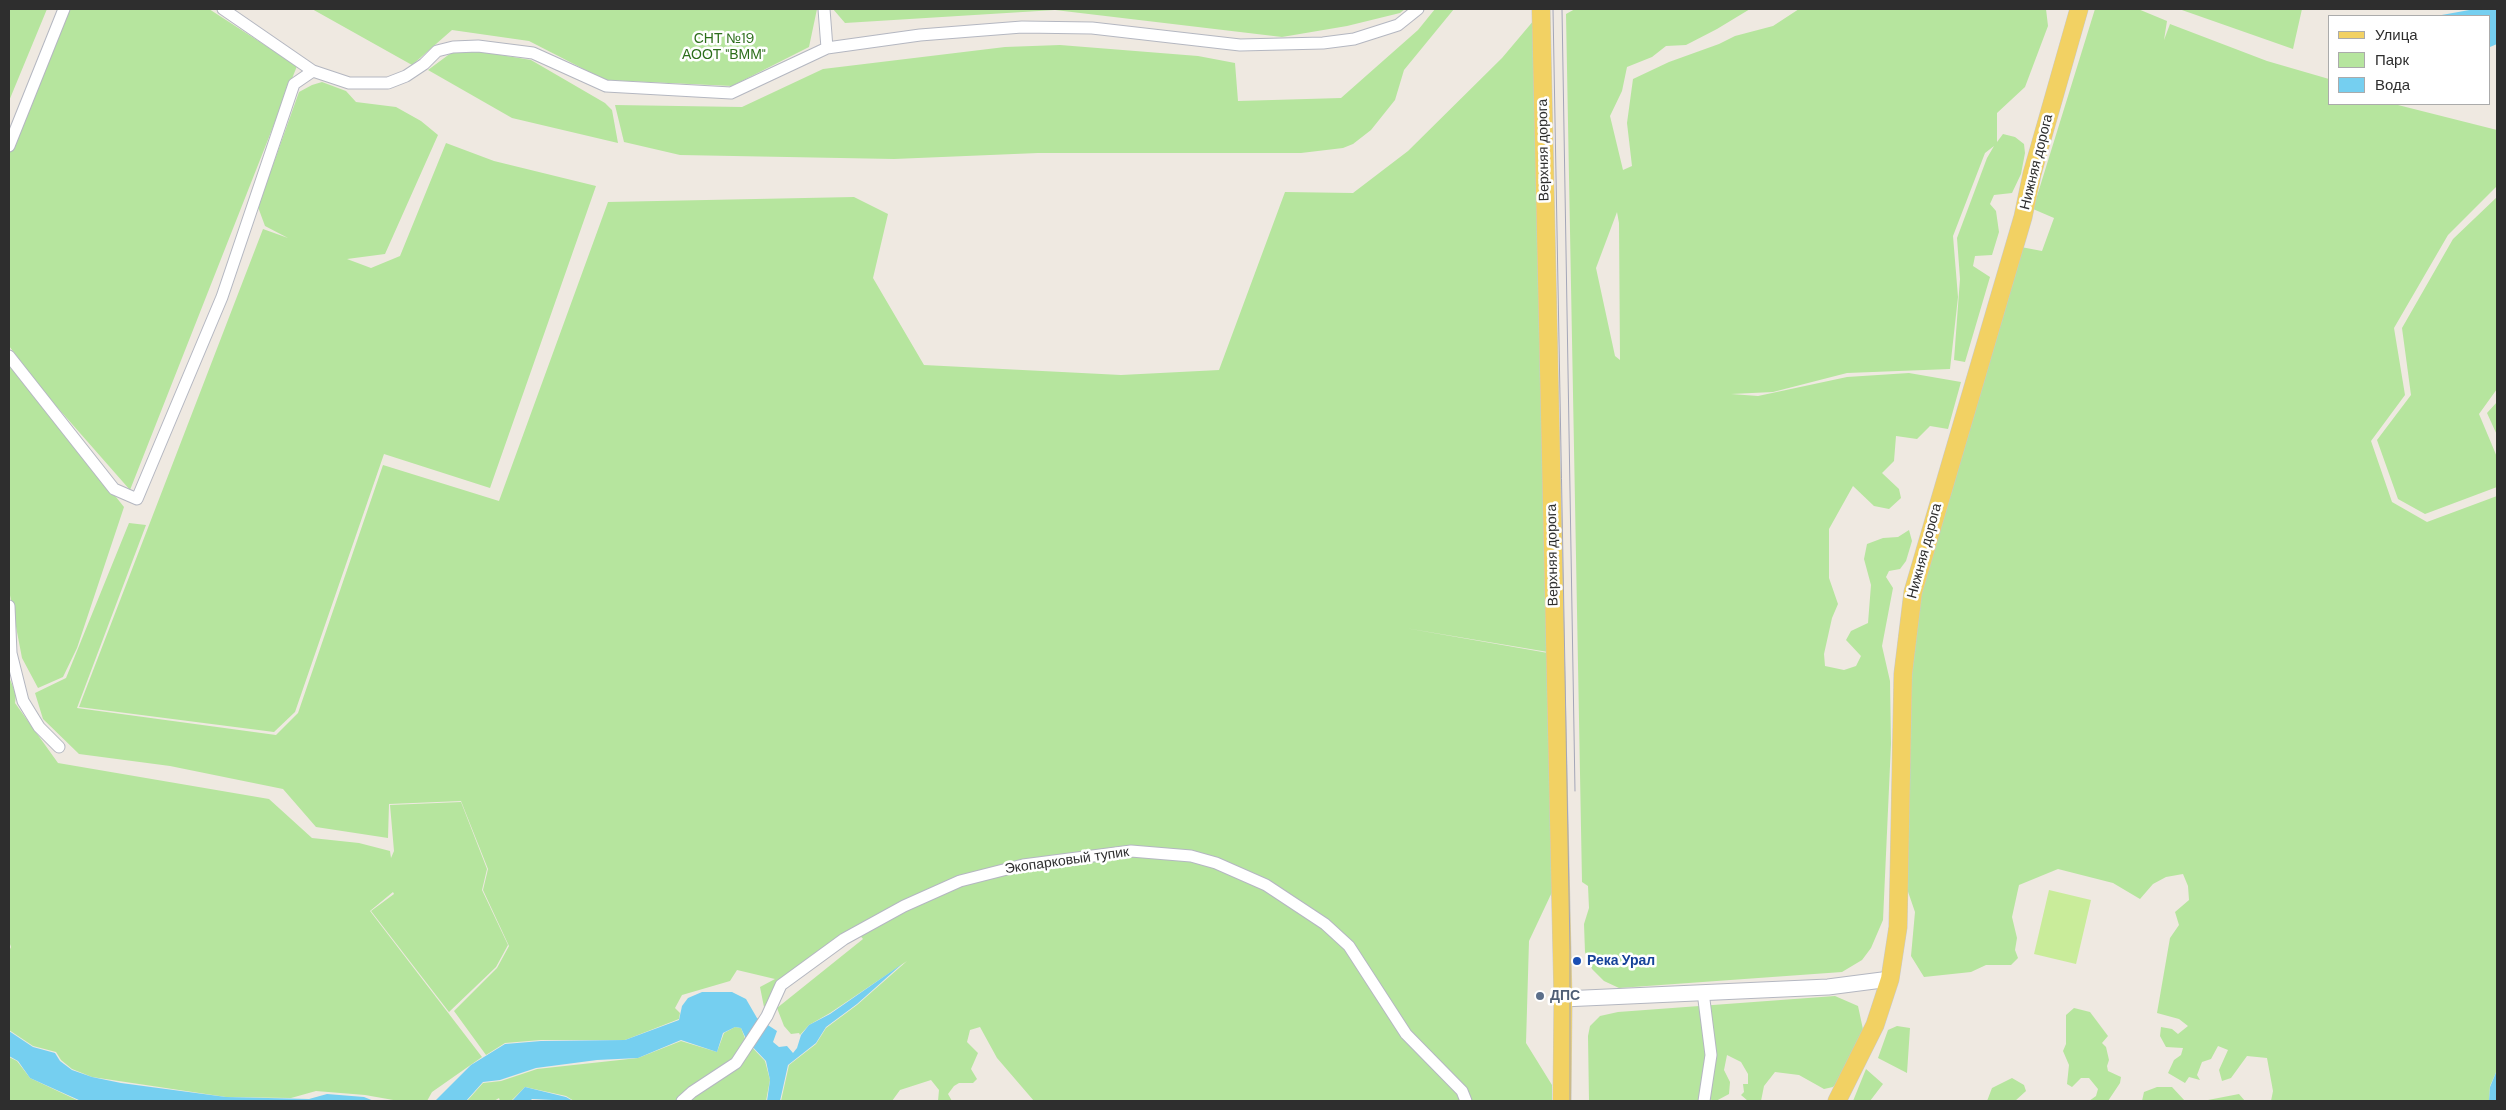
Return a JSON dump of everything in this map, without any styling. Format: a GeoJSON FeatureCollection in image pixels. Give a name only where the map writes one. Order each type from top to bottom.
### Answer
{"type":"FeatureCollection","features":[{"type":"Feature","properties":{"kind":"main road","name":"Верхняя дорога"},"geometry":{"type":"LineString","coordinates":[[1541,9],[1563,999],[1562,1101]]}},
{"type":"Feature","properties":{"kind":"main road","name":"Нижняя дорога"},"geometry":{"type":"LineString","coordinates":[[1837,1101],[1875,1025],[1890,979],[1898,927],[1903,674],[1913,592],[2023,218],[2032,174],[2080,9]]}},
{"type":"Feature","properties":{"kind":"main road"},"geometry":{"type":"LineString","coordinates":[[1563,999],[1828,987],[1890,979]]}},
{"type":"Feature","properties":{"kind":"street"},"geometry":{"type":"LineString","coordinates":[[9,146],[64,9]]}},
{"type":"Feature","properties":{"kind":"street"},"geometry":{"type":"LineString","coordinates":[[223,9],[313,72],[349,84],[388,83],[406,76],[424,64],[436,51],[453,46],[478,46],[533,53],[606,86],[731,93],[827,48],[920,35],[1022,27],[1092,28],[1240,45],[1324,43],[1354,39],[1398,25],[1418,9]]}},
{"type":"Feature","properties":{"kind":"street"},"geometry":{"type":"LineString","coordinates":[[824,9],[827,48]]}},
{"type":"Feature","properties":{"kind":"street"},"geometry":{"type":"LineString","coordinates":[[9,356],[114,489],[137,499],[222,297],[294,84],[313,72]]}},
{"type":"Feature","properties":{"kind":"street"},"geometry":{"type":"LineString","coordinates":[[9,606],[11,653],[23,701],[39,727],[59,747]]}},
{"type":"Feature","properties":{"kind":"street","name":"Экопарковый тупик"},"geometry":{"type":"LineString","coordinates":[[682,1101],[736,1063],[767,1016],[781,985],[844,939],[904,906],[960,881],[1023,865],[1131,850],[1167,852],[1216,863],[1266,885],[1325,924],[1349,946],[1406,1034],[1462,1091],[1466,1101]]}},
{"type":"Feature","properties":{"kind":"street"},"geometry":{"type":"LineString","coordinates":[[1703,992],[1711,1055],[1704,1101]]}},
{"type":"Feature","properties":{"kind":"green space"},"geometry":{"type":"Polygon","coordinates":[[[9,9],[47,9],[9,101],[9,9]]]}},
{"type":"Feature","properties":{"kind":"green space"},"geometry":{"type":"Polygon","coordinates":[[[68,9],[209,9],[297,66],[130,490],[43,391],[9,346],[9,147],[68,9]]]}},
{"type":"Feature","properties":{"kind":"green space","name":"СНТ №19 АООТ \"ВММ\""},"geometry":{"type":"Polygon","coordinates":[[[312,9],[817,9],[809,47],[732,86],[605,80],[529,41],[452,30],[412,65],[312,9]]]}},
{"type":"Feature","properties":{"kind":"green space"},"geometry":{"type":"Polygon","coordinates":[[[833,9],[1405,9],[1400,13],[1347,26],[1282,37],[1055,10],[845,23],[833,9]]]}},
{"type":"Feature","properties":{"kind":"green space"},"geometry":{"type":"Polygon","coordinates":[[[1435,9],[1454,9],[1404,70],[1395,100],[1371,130],[1353,144],[1343,148],[1301,153],[1038,153],[894,159],[680,155],[624,142],[615,105],[742,107],[823,69],[1005,47],[1060,45],[1198,56],[1235,63],[1238,101],[1341,98],[1418,30],[1435,9]]]}},
{"type":"Feature","properties":{"kind":"green space"},"geometry":{"type":"Polygon","coordinates":[[[1575,9],[1750,9],[1686,45],[1666,46],[1652,57],[1627,67],[1622,91],[1610,116],[1623,170],[1632,166],[1627,123],[1633,79],[1669,62],[1719,44],[1735,36],[1773,26],[1799,9],[2046,9],[2048,26],[2025,87],[1997,113],[1997,142],[2003,134],[2015,137],[2024,144],[2025,153],[2021,174],[2012,193],[1994,195],[1990,204],[1996,211],[1999,232],[1992,255],[1975,256],[1973,266],[1990,277],[1965,362],[1954,360],[1960,279],[1957,238],[1987,158],[1994,146],[1985,153],[1953,236],[1958,297],[1950,369],[1847,373],[1773,392],[1731,394],[1758,396],[1847,377],[1909,373],[1961,382],[1948,429],[1930,426],[1917,439],[1896,436],[1894,461],[1882,473],[1899,489],[1901,498],[1889,509],[1874,506],[1853,486],[1829,529],[1829,578],[1838,604],[1832,618],[1824,654],[1825,666],[1844,670],[1856,666],[1861,656],[1846,640],[1851,631],[1868,623],[1871,585],[1864,559],[1867,544],[1883,538],[1898,537],[1909,530],[1912,541],[1906,561],[1900,569],[1889,571],[1886,577],[1893,588],[1882,646],[1890,681],[1891,744],[1883,920],[1871,948],[1862,960],[1842,972],[1619,988],[1604,981],[1592,969],[1585,952],[1584,924],[1589,908],[1588,886],[1582,882],[1566,14],[1575,9]],[[1617,212],[1596,268],[1615,356],[1620,360],[1619,223],[1617,212]]]}},
{"type":"Feature","properties":{"kind":"green space"},"geometry":{"type":"Polygon","coordinates":[[[2095,9],[2138,9],[2167,21],[2164,40],[2170,24],[2267,61],[2328,79],[2328,105],[2398,105],[2497,130],[2497,186],[2448,235],[2394,328],[2405,395],[2371,441],[2392,502],[2427,522],[2497,496],[2497,1070],[2490,1086],[2489,1101],[2271,1101],[2273,1091],[2267,1058],[2247,1056],[2231,1078],[2222,1081],[2219,1070],[2228,1050],[2218,1046],[2211,1059],[2202,1062],[2197,1075],[2200,1080],[2189,1077],[2185,1083],[2168,1073],[2174,1060],[2181,1055],[2183,1048],[2166,1047],[2160,1036],[2161,1027],[2172,1029],[2178,1034],[2188,1026],[2179,1019],[2157,1013],[2170,938],[2179,925],[2175,912],[2189,900],[2188,886],[2183,874],[2166,877],[2153,884],[2140,899],[2113,883],[2058,869],[2019,885],[2012,917],[2017,938],[2015,950],[2018,958],[2011,965],[1986,965],[1971,972],[1924,977],[1911,956],[1915,912],[1905,883],[1911,675],[1921,594],[2021,247],[2042,251],[2054,218],[2033,209],[2095,9]]]}},
{"type":"Feature","properties":{"kind":"green space"},"geometry":{"type":"Polygon","coordinates":[[[2179,9],[2302,9],[2293,49],[2179,9]]]}},
{"type":"Feature","properties":{"kind":"green space"},"geometry":{"type":"Polygon","coordinates":[[[1540,13],[1548,652],[1405,628],[1548,653],[1553,890],[1529,941],[1526,1043],[1552,1085],[1552,1101],[1034,1101],[997,1058],[980,1027],[970,1030],[967,1042],[978,1053],[971,1069],[977,1079],[973,1083],[959,1083],[954,1086],[948,1094],[952,1101],[938,1101],[939,1090],[931,1080],[900,1090],[892,1101],[781,1101],[789,1065],[816,1044],[826,1028],[857,1005],[907,961],[809,1025],[800,1035],[799,1033],[791,1034],[784,1026],[777,1008],[863,939],[856,931],[773,997],[764,1007],[760,987],[775,979],[737,970],[730,981],[682,995],[675,1008],[680,1013],[679,1019],[625,1040],[541,1040],[505,1043],[486,1055],[454,1011],[497,968],[509,946],[483,890],[488,869],[461,801],[389,804],[388,838],[316,827],[283,789],[170,766],[79,754],[43,719],[35,693],[66,678],[129,523],[146,525],[77,708],[276,735],[298,713],[383,465],[499,501],[608,202],[854,197],[888,214],[873,278],[924,365],[1121,375],[1219,370],[1285,192],[1353,193],[1408,151],[1502,58],[1540,13]]]}},
{"type":"Feature","properties":{"kind":"green space"},"geometry":{"type":"Polygon","coordinates":[[[465,49],[531,60],[605,103],[612,110],[618,143],[512,118],[428,70],[455,50],[465,49]]]}},
{"type":"Feature","properties":{"kind":"green space"},"geometry":{"type":"Polygon","coordinates":[[[322,82],[346,91],[356,102],[396,107],[421,121],[438,135],[385,254],[347,259],[371,268],[400,256],[446,143],[494,161],[596,186],[490,488],[384,454],[295,712],[274,732],[79,707],[263,229],[288,238],[265,226],[258,207],[299,92],[322,82]]]}},
{"type":"Feature","properties":{"kind":"green space"},"geometry":{"type":"Polygon","coordinates":[[[2497,197],[2497,389],[2479,414],[2497,457],[2497,487],[2425,514],[2398,499],[2377,440],[2411,395],[2402,328],[2453,239],[2497,197]]]}},
{"type":"Feature","properties":{"kind":"green space"},"geometry":{"type":"Polygon","coordinates":[[[9,363],[124,507],[77,648],[63,677],[38,688],[22,658],[9,590],[9,363]]]}},
{"type":"Feature","properties":{"kind":"green space"},"geometry":{"type":"Polygon","coordinates":[[[2497,402],[2497,435],[2487,413],[2497,402]]]}},
{"type":"Feature","properties":{"kind":"green space"},"geometry":{"type":"Polygon","coordinates":[[[9,677],[16,694],[15,703],[58,763],[269,799],[312,838],[359,843],[390,851],[391,858],[394,851],[390,805],[461,802],[487,869],[482,890],[508,945],[496,967],[449,1012],[371,911],[394,894],[393,892],[370,911],[482,1057],[432,1092],[427,1101],[399,1101],[365,1095],[316,1091],[291,1098],[226,1097],[92,1077],[72,1069],[61,1060],[56,1052],[33,1046],[9,1030],[9,951],[11,947],[9,941],[9,677]]]}},
{"type":"Feature","properties":{"kind":"green space"},"geometry":{"type":"Polygon","coordinates":[[[2049,890],[2091,900],[2076,964],[2034,954],[2049,890]]]}},
{"type":"Feature","properties":{"kind":"green space"},"geometry":{"type":"Polygon","coordinates":[[[1835,996],[1858,1006],[1864,1034],[1846,1074],[1833,1087],[1824,1089],[1799,1075],[1775,1072],[1764,1086],[1761,1101],[1748,1101],[1741,1095],[1744,1092],[1743,1084],[1748,1084],[1748,1074],[1741,1062],[1727,1055],[1724,1070],[1730,1082],[1729,1094],[1716,1101],[1700,1097],[1699,1101],[1589,1101],[1588,1036],[1590,1026],[1600,1016],[1618,1012],[1835,996]]]}},
{"type":"Feature","properties":{"kind":"green space"},"geometry":{"type":"Polygon","coordinates":[[[2074,1008],[2090,1012],[2108,1036],[2102,1043],[2106,1047],[2109,1060],[2108,1071],[2121,1077],[2120,1083],[2108,1101],[2089,1101],[2096,1096],[2098,1089],[2089,1078],[2081,1078],[2072,1087],[2067,1084],[2069,1065],[2063,1051],[2066,1044],[2066,1015],[2074,1008]]]}},
{"type":"Feature","properties":{"kind":"green space"},"geometry":{"type":"Polygon","coordinates":[[[1897,1026],[1910,1028],[1907,1073],[1878,1058],[1888,1030],[1897,1026]]]}},
{"type":"Feature","properties":{"kind":"green space"},"geometry":{"type":"Polygon","coordinates":[[[735,1027],[741,1028],[746,1041],[765,1061],[770,1080],[766,1101],[574,1101],[566,1096],[525,1087],[511,1101],[500,1101],[499,1098],[494,1101],[467,1101],[483,1083],[501,1081],[537,1069],[638,1058],[681,1041],[717,1052],[724,1033],[735,1027]]]}},
{"type":"Feature","properties":{"kind":"green space"},"geometry":{"type":"Polygon","coordinates":[[[9,1057],[17,1061],[30,1078],[79,1101],[9,1101],[9,1057]]]}},
{"type":"Feature","properties":{"kind":"green space"},"geometry":{"type":"Polygon","coordinates":[[[1866,1069],[1883,1084],[1870,1101],[1853,1101],[1866,1069]]]}},
{"type":"Feature","properties":{"kind":"green space"},"geometry":{"type":"Polygon","coordinates":[[[2012,1078],[2024,1085],[2026,1091],[2015,1101],[1987,1101],[1992,1088],[2012,1078]]]}},
{"type":"Feature","properties":{"kind":"green space"},"geometry":{"type":"Polygon","coordinates":[[[2157,1087],[2172,1087],[2185,1101],[2142,1101],[2144,1092],[2157,1087]]]}},
{"type":"Feature","properties":{"kind":"green space"},"geometry":{"type":"Polygon","coordinates":[[[2239,1094],[2245,1101],[2185,1101],[2208,1100],[2239,1094]]]}},
{"type":"Feature","properties":{"kind":"water"},"geometry":{"type":"Polygon","coordinates":[[[2475,9],[2497,9],[2497,44],[2491,47],[2491,15],[2442,15],[2475,9]]]}},
{"type":"Feature","properties":{"kind":"water"},"geometry":{"type":"Polygon","coordinates":[[[902,964],[857,1004],[826,1027],[816,1043],[788,1065],[780,1101],[767,1101],[770,1080],[766,1061],[747,1041],[741,1028],[735,1027],[723,1033],[717,1052],[681,1040],[638,1058],[597,1060],[536,1068],[500,1080],[483,1082],[466,1101],[435,1101],[471,1065],[505,1044],[541,1041],[625,1040],[679,1020],[682,1006],[688,998],[702,992],[732,992],[746,999],[757,1018],[777,1031],[773,1042],[779,1047],[787,1046],[793,1053],[797,1048],[801,1035],[809,1025],[830,1014],[902,964]]]}},
{"type":"Feature","properties":{"kind":"water"},"geometry":{"type":"Polygon","coordinates":[[[9,1031],[33,1047],[55,1053],[60,1061],[72,1070],[92,1077],[121,1083],[226,1097],[309,1099],[327,1094],[364,1097],[374,1101],[81,1101],[30,1078],[18,1061],[9,1056],[9,1031]]]}},
{"type":"Feature","properties":{"kind":"water"},"geometry":{"type":"Polygon","coordinates":[[[2497,1070],[2497,1101],[2489,1101],[2490,1087],[2497,1070]]]}},
{"type":"Feature","properties":{"kind":"water"},"geometry":{"type":"Polygon","coordinates":[[[525,1087],[566,1097],[573,1101],[532,1099],[530,1101],[512,1101],[525,1087]]]}},
{"type":"Feature","properties":{"kind":"tram line"},"geometry":{"type":"LineString","coordinates":[[1553,9],[1570,949],[1570,1101]]}},
{"type":"Feature","properties":{"kind":"tram line"},"geometry":{"type":"LineString","coordinates":[[1562,9],[1575,791]]}},
{"type":"Feature","properties":{"kind":"place","name":"Река Урал"},"geometry":{"type":"Point","coordinates":[1577,961]}},
{"type":"Feature","properties":{"kind":"place","name":"ДПС"},"geometry":{"type":"Point","coordinates":[1540,996]}}]}
